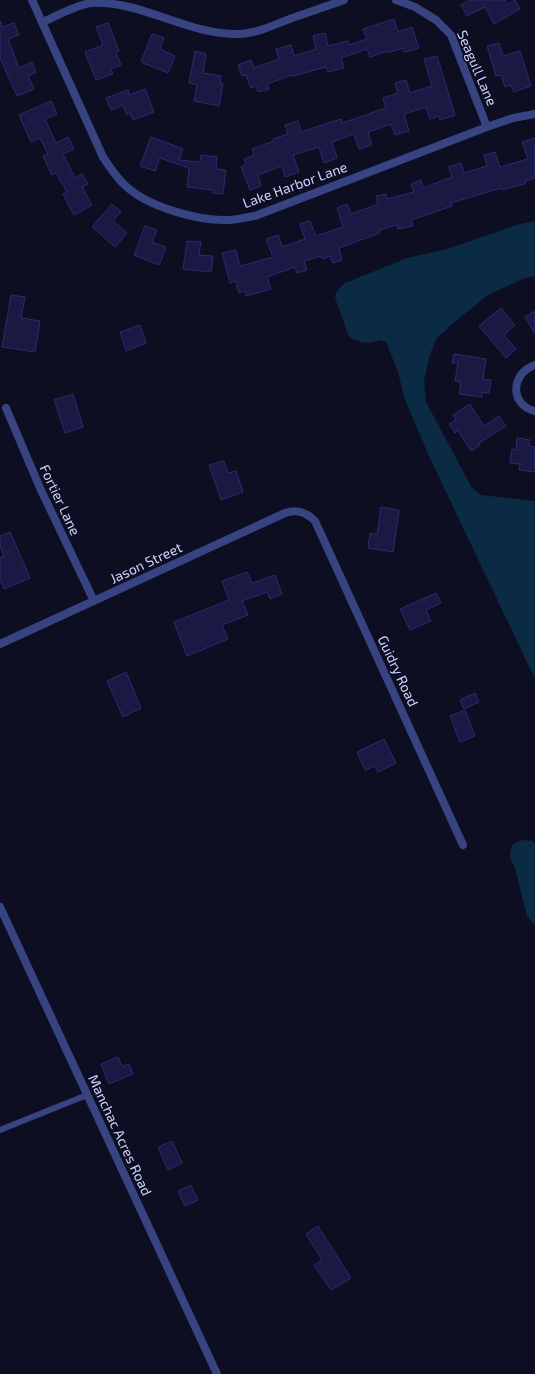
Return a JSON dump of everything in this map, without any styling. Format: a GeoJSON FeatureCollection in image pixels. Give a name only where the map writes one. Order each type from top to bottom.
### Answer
{"type":"FeatureCollection","features":[{"type":"Feature","properties":{"kind":"street","name":"Lake Harbor Lane"},"geometry":{"type":"LineString","coordinates":[[32,0],[103,157],[113,173],[128,189],[150,201],[180,213],[205,220],[226,220],[254,216],[513,118],[535,114]]}},
{"type":"Feature","properties":{"kind":"street"},"geometry":{"type":"LineString","coordinates":[[42,22],[90,3],[108,1],[126,3],[199,27],[220,32],[240,34],[262,30],[344,0]]}},
{"type":"Feature","properties":{"kind":"street","name":"Seagull Lane"},"geometry":{"type":"LineString","coordinates":[[396,0],[415,7],[436,20],[451,35],[487,128]]}},
{"type":"Feature","properties":{"kind":"street"},"geometry":{"type":"LineString","coordinates":[[535,366],[527,368],[522,373],[518,379],[516,387],[520,402],[526,407],[535,411]]}},
{"type":"Feature","properties":{"kind":"street","name":"Fortier Lane"},"geometry":{"type":"LineString","coordinates":[[6,408],[40,488],[94,601]]}},
{"type":"Feature","properties":{"kind":"street","name":"Jason Street"},"geometry":{"type":"LineString","coordinates":[[0,644],[285,513],[298,511],[304,513]]}},
{"type":"Feature","properties":{"kind":"street","name":"Guidry Road"},"geometry":{"type":"LineString","coordinates":[[304,513],[315,521],[463,845]]}},
{"type":"Feature","properties":{"kind":"street","name":"Manchac Acres Road"},"geometry":{"type":"LineString","coordinates":[[0,907],[217,1374]]}},
{"type":"Feature","properties":{"kind":"lane"},"geometry":{"type":"LineString","coordinates":[[0,1130],[87,1095]]}},
{"type":"Feature","properties":{"kind":"water"},"geometry":{"type":"Polygon","coordinates":[[[535,221],[535,276],[525,278],[488,295],[437,338],[430,354],[424,380],[426,402],[472,488],[481,495],[535,501],[535,679],[429,456],[405,400],[398,372],[386,342],[381,340],[364,343],[349,337],[335,298],[337,291],[345,283],[407,258],[447,249],[520,224],[535,221]]]}},
{"type":"Feature","properties":{"kind":"water"},"geometry":{"type":"Polygon","coordinates":[[[521,840],[532,841],[535,844],[535,926],[527,916],[515,868],[511,860],[510,852],[513,844],[521,840]]]}},
{"type":"Feature","properties":{"kind":"building"},"geometry":{"type":"Polygon","coordinates":[[[470,0],[505,0],[507,5],[515,0],[520,9],[494,24],[485,7],[467,16],[461,5],[470,0]]]}},
{"type":"Feature","properties":{"kind":"building"},"geometry":{"type":"Polygon","coordinates":[[[394,19],[398,32],[412,27],[419,48],[405,52],[403,48],[388,53],[387,51],[370,57],[367,49],[341,58],[344,68],[328,72],[326,67],[293,76],[292,75],[267,84],[269,89],[258,92],[256,86],[251,88],[246,75],[242,76],[238,65],[251,60],[254,68],[279,59],[276,49],[291,45],[294,56],[316,49],[313,36],[325,33],[328,46],[348,41],[349,45],[367,39],[363,29],[394,19]]]}},
{"type":"Feature","properties":{"kind":"building"},"geometry":{"type":"Polygon","coordinates":[[[0,21],[3,27],[14,23],[19,35],[8,39],[19,68],[32,62],[36,72],[28,76],[34,89],[17,96],[0,58],[0,21]]]}},
{"type":"Feature","properties":{"kind":"building"},"geometry":{"type":"Polygon","coordinates":[[[108,23],[119,51],[116,52],[121,65],[111,69],[113,74],[96,80],[85,52],[103,45],[96,27],[108,23]]]}},
{"type":"Feature","properties":{"kind":"building"},"geometry":{"type":"Polygon","coordinates":[[[152,34],[164,38],[160,49],[175,56],[168,73],[141,62],[152,34]]]}},
{"type":"Feature","properties":{"kind":"building"},"geometry":{"type":"Polygon","coordinates":[[[499,43],[503,56],[520,51],[531,86],[514,92],[511,85],[505,87],[501,75],[496,76],[487,46],[499,43]]]}},
{"type":"Feature","properties":{"kind":"building"},"geometry":{"type":"Polygon","coordinates":[[[195,51],[206,54],[203,73],[221,76],[220,83],[223,84],[219,106],[194,101],[197,85],[189,83],[195,51]]]}},
{"type":"Feature","properties":{"kind":"building"},"geometry":{"type":"Polygon","coordinates":[[[437,56],[455,115],[440,120],[439,116],[430,119],[426,107],[404,114],[409,131],[395,135],[391,124],[368,132],[372,145],[359,149],[354,134],[332,142],[337,158],[324,163],[319,147],[293,155],[299,172],[285,177],[282,166],[258,175],[261,186],[250,190],[241,167],[246,165],[244,159],[254,155],[252,149],[288,134],[285,125],[298,121],[301,132],[341,119],[342,123],[386,108],[383,98],[398,93],[395,83],[406,80],[410,93],[432,86],[424,59],[437,56]]]}},
{"type":"Feature","properties":{"kind":"building"},"geometry":{"type":"Polygon","coordinates":[[[145,89],[154,112],[133,120],[130,113],[127,115],[123,105],[111,110],[106,98],[128,90],[129,95],[145,89]]]}},
{"type":"Feature","properties":{"kind":"building"},"geometry":{"type":"Polygon","coordinates":[[[51,101],[57,114],[45,119],[56,143],[68,137],[74,149],[63,154],[75,178],[82,174],[88,184],[82,187],[92,205],[74,215],[63,194],[67,192],[56,173],[52,175],[43,156],[48,154],[40,138],[31,142],[19,115],[51,101]]]}},
{"type":"Feature","properties":{"kind":"building"},"geometry":{"type":"Polygon","coordinates":[[[151,137],[183,149],[179,160],[200,162],[201,155],[217,157],[216,169],[226,170],[223,194],[213,193],[213,190],[187,187],[189,168],[160,158],[155,171],[140,166],[151,137]]]}},
{"type":"Feature","properties":{"kind":"building"},"geometry":{"type":"Polygon","coordinates":[[[535,138],[535,178],[525,181],[525,184],[502,190],[501,188],[451,203],[452,206],[411,220],[413,226],[398,229],[397,225],[379,230],[380,233],[339,248],[342,260],[333,263],[330,256],[322,259],[321,256],[304,261],[307,270],[297,273],[295,267],[267,277],[271,289],[246,296],[245,291],[239,293],[236,281],[230,283],[222,253],[236,250],[240,266],[273,257],[266,239],[278,235],[282,247],[305,239],[300,224],[310,221],[316,236],[343,227],[337,208],[347,204],[351,214],[378,204],[376,196],[386,194],[387,199],[414,192],[411,184],[421,180],[423,188],[452,177],[449,167],[461,163],[464,173],[487,166],[484,155],[495,152],[500,167],[528,159],[522,142],[535,138]]]}},
{"type":"Feature","properties":{"kind":"building"},"geometry":{"type":"Polygon","coordinates":[[[112,204],[121,212],[113,221],[127,233],[115,247],[92,227],[112,204]]]}},
{"type":"Feature","properties":{"kind":"building"},"geometry":{"type":"Polygon","coordinates":[[[145,226],[157,230],[152,242],[166,247],[159,265],[134,255],[145,226]]]}},
{"type":"Feature","properties":{"kind":"building"},"geometry":{"type":"Polygon","coordinates":[[[187,241],[201,242],[199,255],[213,256],[211,272],[183,269],[187,241]]]}},
{"type":"Feature","properties":{"kind":"building"},"geometry":{"type":"Polygon","coordinates":[[[11,295],[25,297],[21,318],[40,321],[35,352],[2,347],[11,295]]]}},
{"type":"Feature","properties":{"kind":"building"},"geometry":{"type":"Polygon","coordinates":[[[501,308],[515,325],[504,335],[516,349],[506,358],[479,326],[501,308]]]}},
{"type":"Feature","properties":{"kind":"building"},"geometry":{"type":"Polygon","coordinates":[[[535,311],[535,334],[525,317],[535,311]]]}},
{"type":"Feature","properties":{"kind":"building"},"geometry":{"type":"Polygon","coordinates":[[[140,325],[146,343],[126,351],[120,332],[140,325]]]}},
{"type":"Feature","properties":{"kind":"building"},"geometry":{"type":"Polygon","coordinates":[[[454,354],[486,359],[483,379],[491,380],[489,393],[482,392],[482,397],[459,394],[461,382],[455,381],[458,363],[452,363],[454,354]]]}},
{"type":"Feature","properties":{"kind":"building"},"geometry":{"type":"Polygon","coordinates":[[[73,394],[83,427],[65,433],[54,400],[73,394]]]}},
{"type":"Feature","properties":{"kind":"building"},"geometry":{"type":"Polygon","coordinates":[[[470,404],[484,426],[499,416],[506,426],[479,443],[480,445],[471,451],[458,430],[455,433],[449,424],[456,420],[453,415],[470,404]]]}},
{"type":"Feature","properties":{"kind":"building"},"geometry":{"type":"Polygon","coordinates":[[[517,438],[530,440],[529,446],[535,447],[535,472],[519,470],[520,464],[510,463],[512,449],[516,450],[517,438]]]}},
{"type":"Feature","properties":{"kind":"building"},"geometry":{"type":"Polygon","coordinates":[[[224,461],[228,473],[236,471],[243,492],[221,500],[209,465],[224,461]]]}},
{"type":"Feature","properties":{"kind":"building"},"geometry":{"type":"Polygon","coordinates":[[[381,507],[399,510],[393,552],[368,548],[370,533],[377,534],[381,507]]]}},
{"type":"Feature","properties":{"kind":"building"},"geometry":{"type":"Polygon","coordinates":[[[10,532],[30,578],[4,589],[0,579],[0,558],[4,556],[0,546],[0,536],[10,532]]]}},
{"type":"Feature","properties":{"kind":"building"},"geometry":{"type":"Polygon","coordinates":[[[247,572],[252,583],[275,575],[282,594],[270,599],[267,592],[242,601],[248,615],[222,625],[228,639],[187,656],[174,622],[229,600],[222,581],[247,572]]]}},
{"type":"Feature","properties":{"kind":"building"},"geometry":{"type":"Polygon","coordinates":[[[436,593],[441,603],[426,610],[431,621],[410,630],[400,609],[436,593]]]}},
{"type":"Feature","properties":{"kind":"building"},"geometry":{"type":"Polygon","coordinates":[[[126,672],[141,708],[123,717],[107,681],[126,672]]]}},
{"type":"Feature","properties":{"kind":"building"},"geometry":{"type":"Polygon","coordinates":[[[475,693],[479,702],[464,709],[460,700],[475,693]]]}},
{"type":"Feature","properties":{"kind":"building"},"geometry":{"type":"Polygon","coordinates":[[[465,710],[475,736],[460,742],[450,716],[465,710]]]}},
{"type":"Feature","properties":{"kind":"building"},"geometry":{"type":"Polygon","coordinates":[[[384,739],[396,763],[378,772],[375,766],[365,770],[357,752],[384,739]]]}},
{"type":"Feature","properties":{"kind":"building"},"geometry":{"type":"Polygon","coordinates":[[[118,1057],[122,1066],[129,1064],[133,1074],[109,1084],[101,1064],[118,1057]]]}},
{"type":"Feature","properties":{"kind":"building"},"geometry":{"type":"Polygon","coordinates":[[[172,1141],[182,1163],[168,1170],[158,1147],[172,1141]]]}},
{"type":"Feature","properties":{"kind":"building"},"geometry":{"type":"Polygon","coordinates":[[[191,1185],[198,1200],[185,1206],[178,1191],[191,1185]]]}},
{"type":"Feature","properties":{"kind":"building"},"geometry":{"type":"Polygon","coordinates":[[[318,1226],[351,1278],[331,1290],[314,1265],[322,1260],[306,1234],[318,1226]]]}}]}
